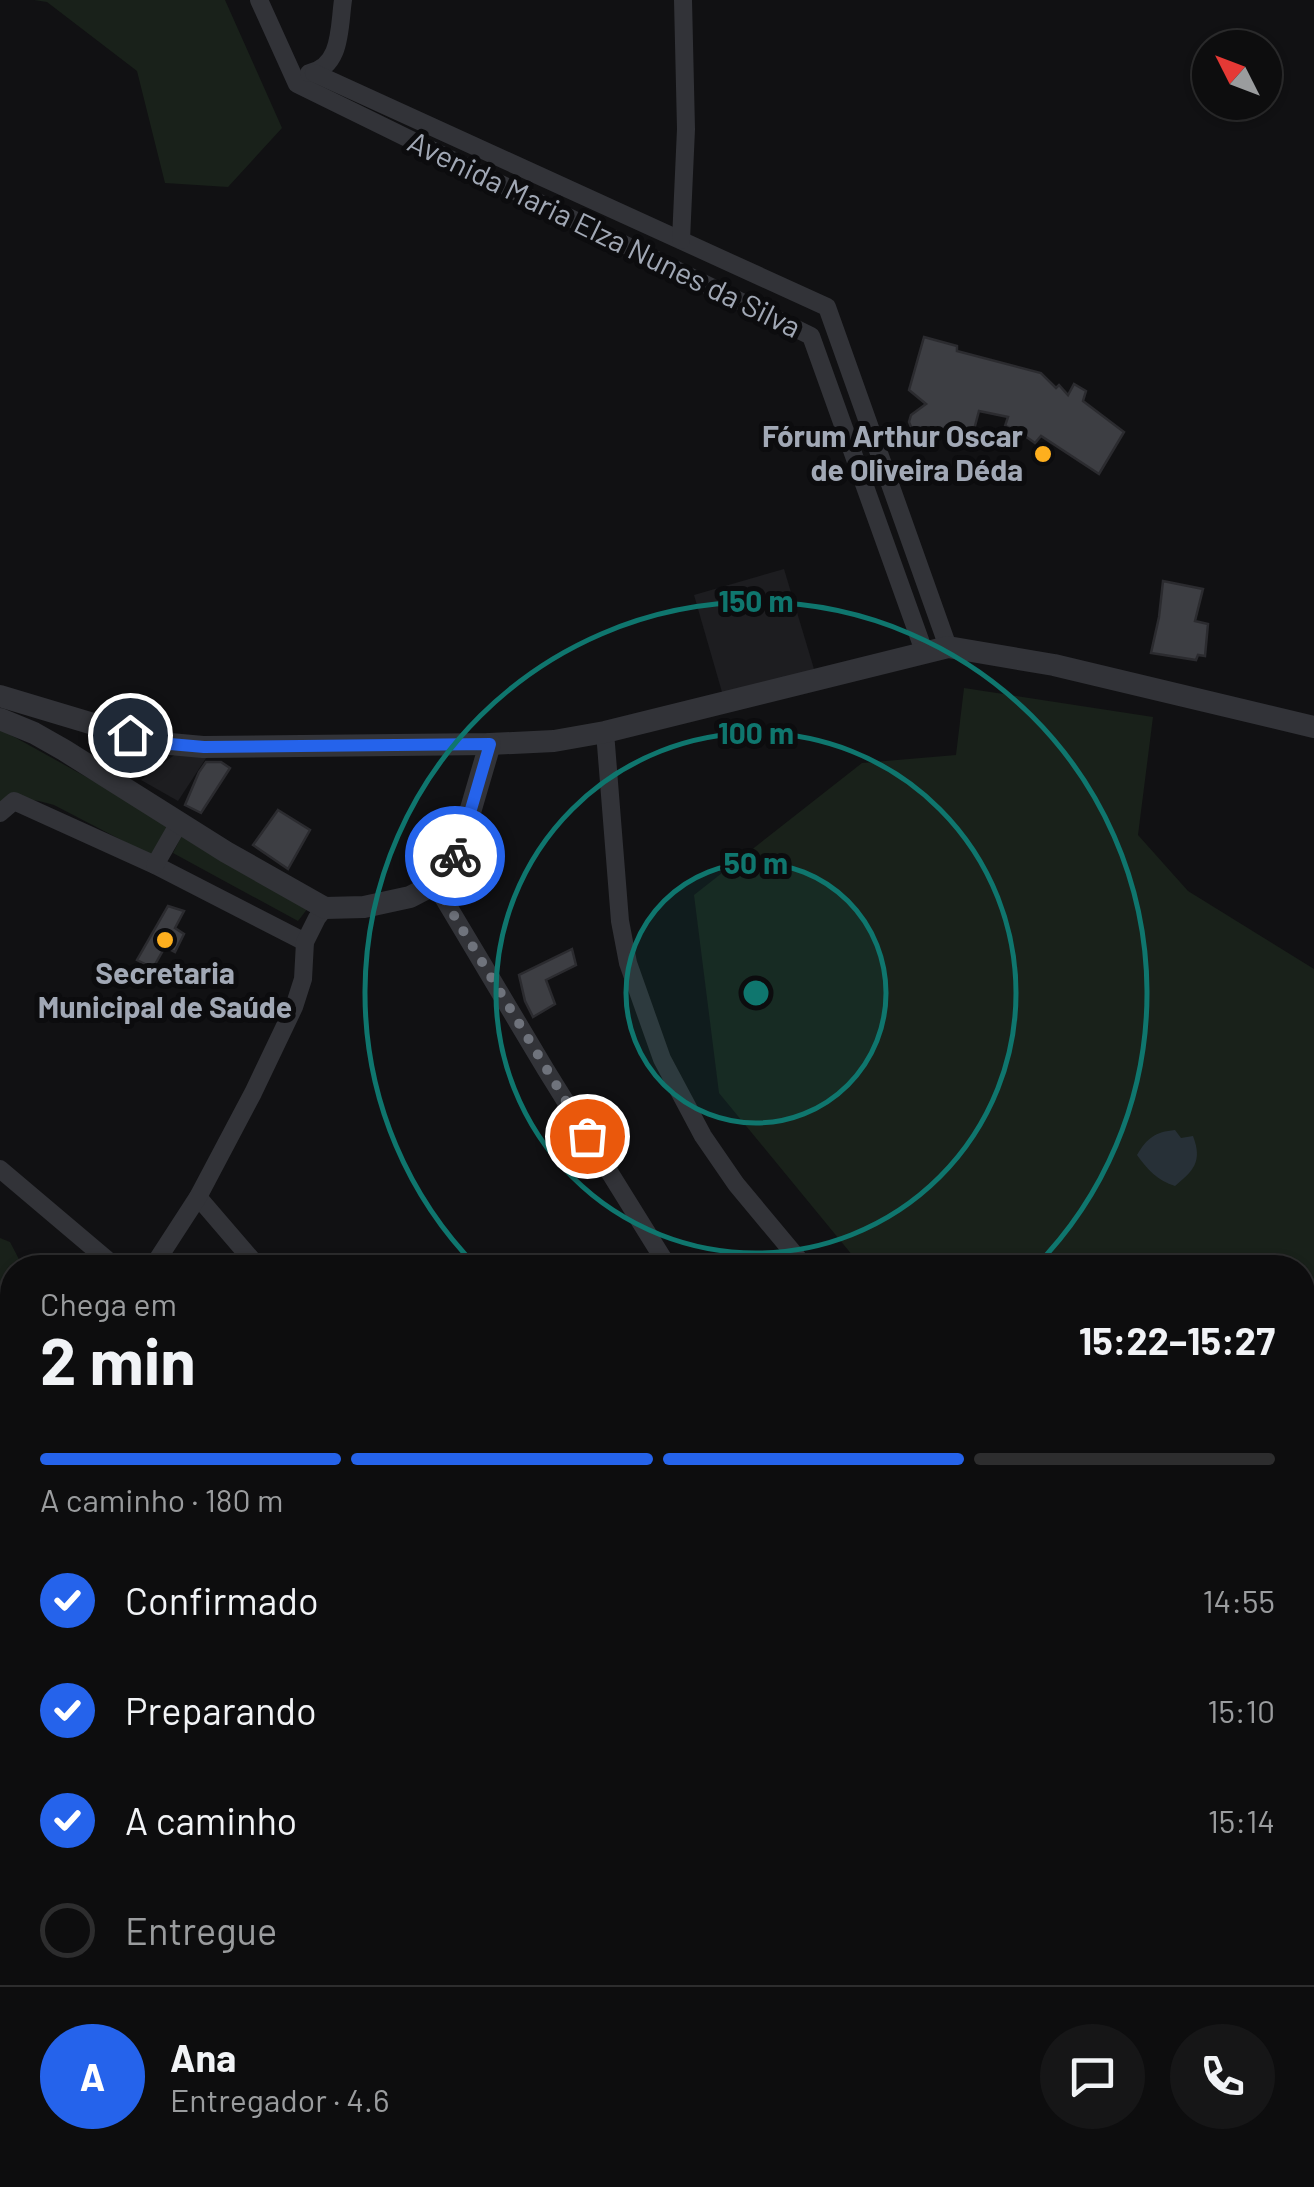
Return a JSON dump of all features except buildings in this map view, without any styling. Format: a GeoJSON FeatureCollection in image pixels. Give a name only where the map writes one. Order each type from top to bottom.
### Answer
{"type":"FeatureCollection","features":[{"type":"Feature","properties":{"kind":"street"},"geometry":{"type":"LineString","coordinates":[[260,0],[290,66]]}},
{"type":"Feature","properties":{"kind":"street"},"geometry":{"type":"LineString","coordinates":[[314,73],[334,58],[343,0]]}},
{"type":"Feature","properties":{"kind":"street"},"geometry":{"type":"LineString","coordinates":[[681,240],[686,129],[683,0]]}},
{"type":"Feature","properties":{"kind":"street","name":"Avenida Maria Elza Nunes da Silva"},"geometry":{"type":"LineString","coordinates":[[290,66],[314,73],[827,307],[936,650]]}},
{"type":"Feature","properties":{"kind":"street","name":"Avenida Maria Elza Nunes da Silva"},"geometry":{"type":"LineString","coordinates":[[290,66],[297,84],[811,336],[936,650]]}},
{"type":"Feature","properties":{"kind":"street"},"geometry":{"type":"LineString","coordinates":[[0,696],[170,744],[238,747],[554,741],[605,732],[936,650],[1054,665],[1314,728]]}},
{"type":"Feature","properties":{"kind":"street"},"geometry":{"type":"LineString","coordinates":[[0,719],[64,750],[325,908],[364,908],[410,897],[435,884],[450,868],[461,844],[490,744]]}},
{"type":"Feature","properties":{"kind":"street"},"geometry":{"type":"LineString","coordinates":[[605,732],[620,921],[628,963],[662,1059],[703,1136],[736,1184],[795,1255]]}},
{"type":"Feature","properties":{"kind":"street"},"geometry":{"type":"LineString","coordinates":[[7,807],[155,866],[305,942]]}},
{"type":"Feature","properties":{"kind":"street"},"geometry":{"type":"LineString","coordinates":[[155,866],[179,822]]}},
{"type":"Feature","properties":{"kind":"street"},"geometry":{"type":"LineString","coordinates":[[435,884],[662,1255]]}},
{"type":"Feature","properties":{"kind":"street"},"geometry":{"type":"LineString","coordinates":[[160,1255],[198,1196],[294,1007],[304,979],[305,942],[325,908]]}},
{"type":"Feature","properties":{"kind":"street"},"geometry":{"type":"LineString","coordinates":[[0,1169],[102,1255]]}},
{"type":"Feature","properties":{"kind":"street"},"geometry":{"type":"LineString","coordinates":[[198,1196],[248,1255]]}},
{"type":"Feature","properties":{"kind":"shaded area"},"geometry":{"type":"Polygon","coordinates":[[[34,0],[225,0],[282,128],[228,187],[165,183],[137,71],[47,2],[34,0]]]}},
{"type":"Feature","properties":{"kind":"shaded area"},"geometry":{"type":"Polygon","coordinates":[[[784,569],[814,669],[724,699],[694,595],[784,569]]]}},
{"type":"Feature","properties":{"kind":"shaded area"},"geometry":{"type":"Polygon","coordinates":[[[964,688],[1153,717],[1138,835],[1188,891],[1314,969],[1314,1255],[852,1255],[719,1093],[694,895],[862,763],[956,755],[964,688]]]}},
{"type":"Feature","properties":{"kind":"shaded area"},"geometry":{"type":"Polygon","coordinates":[[[0,729],[169,823],[152,856],[54,805],[13,798],[0,809],[0,729]]]}},
{"type":"Feature","properties":{"kind":"shaded area"},"geometry":{"type":"Polygon","coordinates":[[[177,753],[208,755],[178,801],[141,780],[177,753]]]}},
{"type":"Feature","properties":{"kind":"shaded area"},"geometry":{"type":"Polygon","coordinates":[[[182,835],[308,908],[298,921],[173,853],[182,835]]]}},
{"type":"Feature","properties":{"kind":"shaded area"},"geometry":{"type":"Polygon","coordinates":[[[1175,1130],[1181,1138],[1193,1136],[1197,1153],[1191,1170],[1175,1186],[1153,1174],[1137,1155],[1152,1137],[1175,1130]]]}},
{"type":"Feature","properties":{"kind":"shaded area"},"geometry":{"type":"Polygon","coordinates":[[[0,1238],[10,1242],[17,1255],[0,1255],[0,1238]]]}},
{"type":"Feature","properties":{"kind":"way so far"},"geometry":{"type":"LineString","coordinates":[[455,856],[435,884],[587,1136]]}},
{"type":"Feature","properties":{"kind":"place","name":"Fórum Arthur Oscar de Oliveira Déda"},"geometry":{"type":"Point","coordinates":[1043,454]}},
{"type":"Feature","properties":{"kind":"place","name":"Secretaria Municipal de Saúde"},"geometry":{"type":"Point","coordinates":[165,940]}},
{"type":"Feature","properties":{"kind":"route"},"geometry":{"type":"LineString","coordinates":[[130,735],[204,747],[490,744],[455,856]]}}]}
